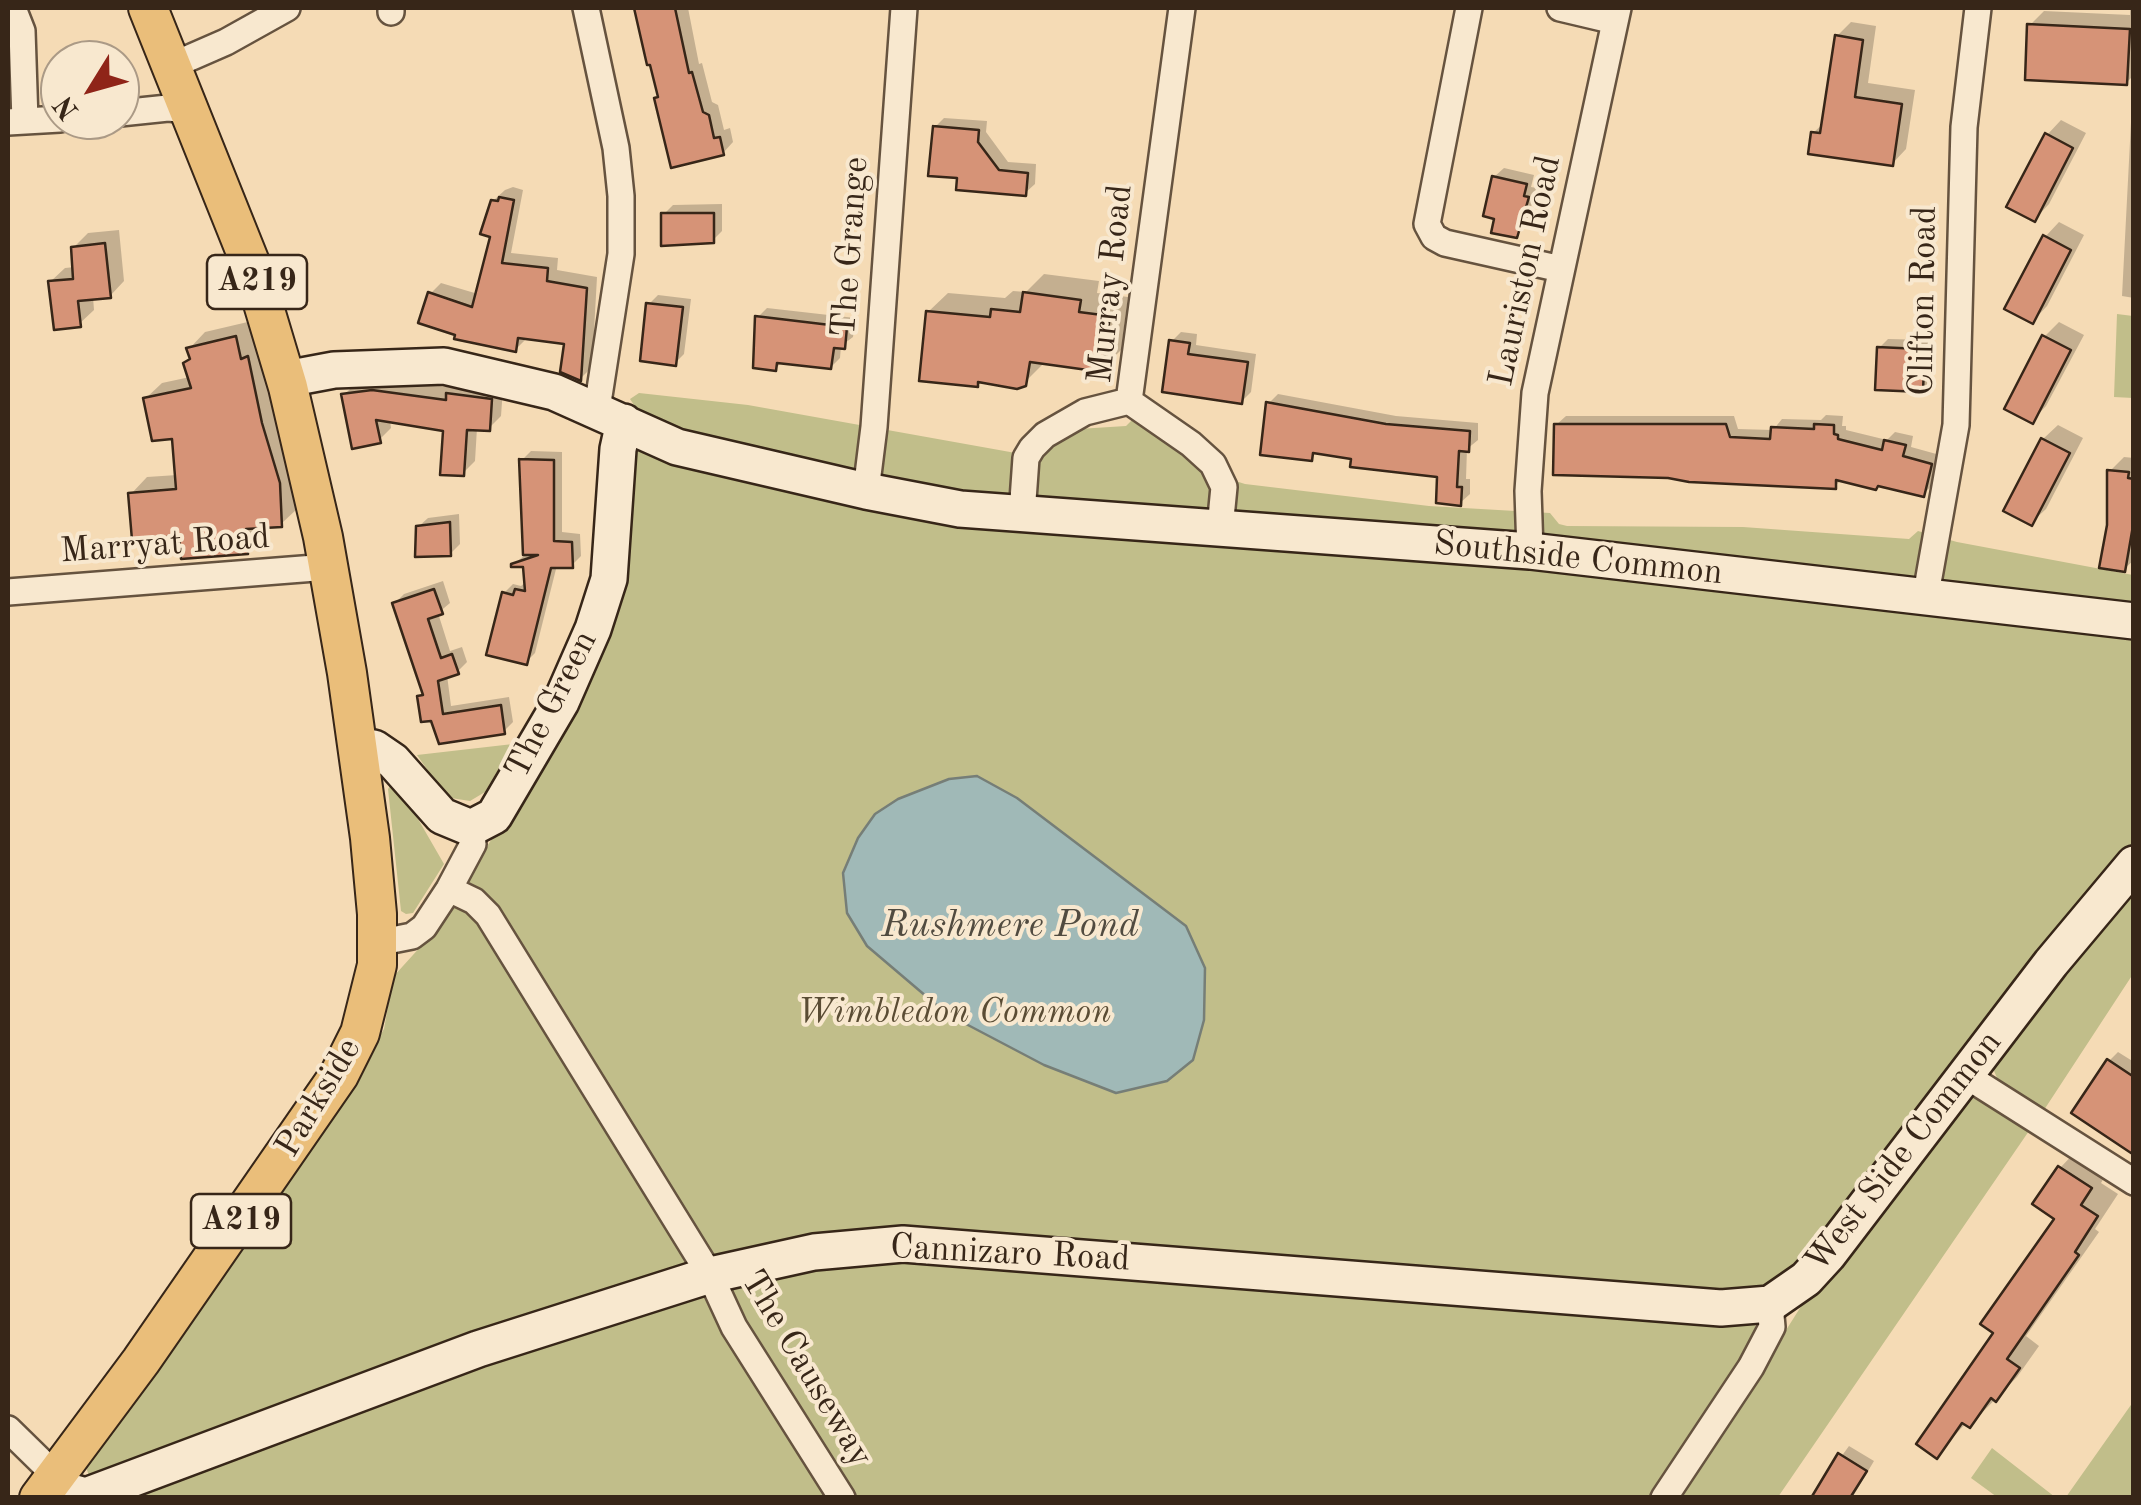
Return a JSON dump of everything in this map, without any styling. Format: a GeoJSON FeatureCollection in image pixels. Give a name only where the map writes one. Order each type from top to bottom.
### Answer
{"type":"FeatureCollection","features":[{"type":"Feature","properties":{"kind":"main road","name":"A219"},"geometry":{"type":"LineString","coordinates":[[148,8],[253,270],[286,379],[328,567]]}},
{"type":"Feature","properties":{"kind":"main road","name":"Parkside"},"geometry":{"type":"LineString","coordinates":[[48,1486],[230,1236],[339,1075],[360,1032],[371,996],[377,943],[370,838],[328,567]]}},
{"type":"Feature","properties":{"kind":"street"},"geometry":{"type":"LineString","coordinates":[[13,8],[22,32],[16,121]]}},
{"type":"Feature","properties":{"kind":"street"},"geometry":{"type":"LineString","coordinates":[[171,66],[226,42],[287,8]]}},
{"type":"Feature","properties":{"kind":"street"},"geometry":{"type":"LineString","coordinates":[[586,8],[616,148],[621,196],[610,416]]}},
{"type":"Feature","properties":{"kind":"street","name":"The Grange"},"geometry":{"type":"LineString","coordinates":[[866,491],[904,8]]}},
{"type":"Feature","properties":{"kind":"street","name":"Murray Road"},"geometry":{"type":"LineString","coordinates":[[1182,8],[1129,401],[1213,464],[1224,487],[1220,528]]}},
{"type":"Feature","properties":{"kind":"street"},"geometry":{"type":"LineString","coordinates":[[1469,8],[1426,224],[1434,238],[1445,243],[1561,269]]}},
{"type":"Feature","properties":{"kind":"street"},"geometry":{"type":"LineString","coordinates":[[1560,8],[1616,14]]}},
{"type":"Feature","properties":{"kind":"street","name":"Clifton Road"},"geometry":{"type":"LineString","coordinates":[[1926,594],[1956,425],[1964,127],[1978,8]]}},
{"type":"Feature","properties":{"kind":"street","name":"Lauriston Road"},"geometry":{"type":"LineString","coordinates":[[1530,551],[1528,492],[1535,393],[1616,14]]}},
{"type":"Feature","properties":{"kind":"street"},"geometry":{"type":"LineString","coordinates":[[140,111],[188,110]]}},
{"type":"Feature","properties":{"kind":"street","name":"Southside Common"},"geometry":{"type":"LineString","coordinates":[[286,379],[334,370],[434,364],[531,386],[678,447],[960,509],[1530,551],[2134,621]]}},
{"type":"Feature","properties":{"kind":"street"},"geometry":{"type":"LineString","coordinates":[[1022,514],[1026,458],[1032,448],[1045,435],[1085,412],[1129,401]]}},
{"type":"Feature","properties":{"kind":"street","name":"The Green"},"geometry":{"type":"LineString","coordinates":[[472,828],[494,816],[561,702],[593,629],[608,579],[618,450],[610,416]]}},
{"type":"Feature","properties":{"kind":"street","name":"Marryat Road"},"geometry":{"type":"LineString","coordinates":[[8,592],[328,567]]}},
{"type":"Feature","properties":{"kind":"street"},"geometry":{"type":"LineString","coordinates":[[358,746],[374,748],[393,761],[442,816],[472,828],[474,844],[424,928],[412,936],[377,943]]}},
{"type":"Feature","properties":{"kind":"street","name":"West Side Common"},"geometry":{"type":"LineString","coordinates":[[1770,1304],[1806,1279],[1828,1255],[2059,952],[2134,864]]}},
{"type":"Feature","properties":{"kind":"street","name":"The Causeway"},"geometry":{"type":"LineString","coordinates":[[450,889],[474,900],[488,914],[710,1275],[734,1326],[842,1498]]}},
{"type":"Feature","properties":{"kind":"street"},"geometry":{"type":"LineString","coordinates":[[1965,1075],[2134,1182]]}},
{"type":"Feature","properties":{"kind":"street","name":"Cannizaro Road"},"geometry":{"type":"LineString","coordinates":[[48,1486],[86,1496],[478,1349],[710,1275],[814,1252],[902,1244],[1721,1308],[1770,1304]]}},
{"type":"Feature","properties":{"kind":"street"},"geometry":{"type":"LineString","coordinates":[[1664,1498],[1757,1355],[1772,1327],[1770,1304]]}},
{"type":"Feature","properties":{"kind":"street"},"geometry":{"type":"LineString","coordinates":[[8,1429],[48,1486]]}},
{"type":"Feature","properties":{"kind":"green space"},"geometry":{"type":"Polygon","coordinates":[[[2117,314],[2133,316],[2133,398],[2114,397],[2117,314]]]}},
{"type":"Feature","properties":{"kind":"green space"},"geometry":{"type":"Polygon","coordinates":[[[639,393],[748,405],[1038,457],[1044,447],[1078,429],[1126,426],[1135,417],[1183,450],[1204,471],[1245,484],[1429,506],[1550,513],[1559,524],[1567,526],[1743,527],[1909,539],[1918,531],[2133,575],[2133,610],[939,491],[684,437],[636,408],[630,399],[639,393]]]}},
{"type":"Feature","properties":{"kind":"green space","name":"Wimbledon Common"},"geometry":{"type":"Polygon","coordinates":[[[636,448],[689,466],[980,529],[1502,558],[2133,632],[2133,852],[1818,1254],[1756,1306],[1755,1338],[1651,1497],[80,1498],[90,1479],[86,1467],[316,1138],[384,1029],[393,977],[432,934],[579,700],[636,448]]]}},
{"type":"Feature","properties":{"kind":"green space"},"geometry":{"type":"Polygon","coordinates":[[[513,744],[485,792],[470,801],[451,798],[417,755],[513,744]]]}},
{"type":"Feature","properties":{"kind":"green space"},"geometry":{"type":"Polygon","coordinates":[[[391,785],[399,786],[444,864],[413,913],[401,911],[388,789],[391,785]]]}},
{"type":"Feature","properties":{"kind":"green space"},"geometry":{"type":"Polygon","coordinates":[[[2133,880],[2133,974],[2044,1110],[1997,1078],[1992,1066],[2133,880]]]}},
{"type":"Feature","properties":{"kind":"green space"},"geometry":{"type":"Polygon","coordinates":[[[1971,1096],[1981,1096],[2031,1128],[1778,1497],[1680,1498],[1812,1289],[1971,1096]]]}},
{"type":"Feature","properties":{"kind":"green space"},"geometry":{"type":"Polygon","coordinates":[[[2133,1402],[2133,1497],[2066,1497],[2133,1402]]]}},
{"type":"Feature","properties":{"kind":"green space"},"geometry":{"type":"Polygon","coordinates":[[[1992,1448],[2055,1497],[1997,1497],[1971,1478],[1992,1448]]]}},
{"type":"Feature","properties":{"kind":"water","name":"Rushmere Pond"},"geometry":{"type":"Polygon","coordinates":[[[977,776],[1017,798],[1186,926],[1205,968],[1204,1020],[1193,1060],[1167,1081],[1116,1093],[1044,1065],[947,1014],[867,946],[847,913],[843,873],[858,838],[875,814],[898,799],[949,779],[977,776]]]}},
{"type":"Feature","properties":{"kind":"building"},"geometry":{"type":"Polygon","coordinates":[[[634,8],[675,8],[689,73],[692,72],[703,112],[709,115],[714,138],[720,137],[724,155],[671,168],[654,98],[658,97],[634,8]]]}},
{"type":"Feature","properties":{"kind":"building"},"geometry":{"type":"Polygon","coordinates":[[[2027,24],[2130,29],[2127,85],[2025,80],[2027,24]]]}},
{"type":"Feature","properties":{"kind":"building"},"geometry":{"type":"Polygon","coordinates":[[[1835,35],[1863,40],[1855,97],[1902,104],[1893,166],[1808,154],[1811,132],[1820,133],[1835,35]]]}},
{"type":"Feature","properties":{"kind":"building"},"geometry":{"type":"Polygon","coordinates":[[[933,126],[979,130],[978,142],[999,170],[1028,173],[1026,196],[956,190],[957,178],[928,176],[933,126]]]}},
{"type":"Feature","properties":{"kind":"building"},"geometry":{"type":"Polygon","coordinates":[[[2045,133],[2073,148],[2035,222],[2006,207],[2045,133]]]}},
{"type":"Feature","properties":{"kind":"building"},"geometry":{"type":"Polygon","coordinates":[[[1492,176],[1527,184],[1524,196],[1529,197],[1517,238],[1491,233],[1494,219],[1483,216],[1492,176]]]}},
{"type":"Feature","properties":{"kind":"building"},"geometry":{"type":"Polygon","coordinates":[[[499,197],[514,200],[502,263],[548,268],[547,281],[587,288],[581,381],[560,372],[564,344],[518,338],[516,352],[454,339],[455,335],[418,323],[428,292],[472,307],[490,237],[480,234],[491,200],[498,201],[499,197]]]}},
{"type":"Feature","properties":{"kind":"building"},"geometry":{"type":"Polygon","coordinates":[[[661,213],[714,213],[714,243],[661,246],[661,213]]]}},
{"type":"Feature","properties":{"kind":"building"},"geometry":{"type":"Polygon","coordinates":[[[2043,235],[2071,250],[2033,324],[2004,309],[2043,235]]]}},
{"type":"Feature","properties":{"kind":"building"},"geometry":{"type":"Polygon","coordinates":[[[105,243],[111,298],[78,301],[81,327],[54,330],[48,281],[73,279],[71,247],[105,243]]]}},
{"type":"Feature","properties":{"kind":"building"},"geometry":{"type":"Polygon","coordinates":[[[1023,292],[1081,300],[1079,312],[1110,316],[1102,372],[1030,362],[1026,386],[1017,389],[978,382],[978,387],[919,381],[926,311],[990,317],[991,309],[1020,312],[1023,292]]]}},
{"type":"Feature","properties":{"kind":"building"},"geometry":{"type":"Polygon","coordinates":[[[646,303],[683,307],[676,366],[640,361],[646,303]]]}},
{"type":"Feature","properties":{"kind":"building"},"geometry":{"type":"Polygon","coordinates":[[[755,316],[847,327],[845,349],[834,348],[831,369],[777,363],[776,371],[753,368],[755,316]]]}},
{"type":"Feature","properties":{"kind":"building"},"geometry":{"type":"Polygon","coordinates":[[[2042,335],[2071,350],[2033,424],[2004,409],[2042,335]]]}},
{"type":"Feature","properties":{"kind":"building"},"geometry":{"type":"Polygon","coordinates":[[[236,336],[241,359],[248,356],[280,483],[282,527],[246,529],[248,554],[181,559],[179,536],[132,540],[128,493],[176,489],[172,439],[152,441],[143,398],[191,388],[183,363],[190,359],[186,348],[236,336]]]}},
{"type":"Feature","properties":{"kind":"building"},"geometry":{"type":"Polygon","coordinates":[[[1169,340],[1190,343],[1188,354],[1248,362],[1242,404],[1162,392],[1169,340]]]}},
{"type":"Feature","properties":{"kind":"building"},"geometry":{"type":"Polygon","coordinates":[[[1877,347],[1921,349],[1923,392],[1875,390],[1877,347]]]}},
{"type":"Feature","properties":{"kind":"building"},"geometry":{"type":"Polygon","coordinates":[[[372,390],[446,400],[446,393],[492,399],[490,431],[467,430],[464,476],[440,475],[443,431],[376,420],[381,443],[352,449],[341,394],[372,390]]]}},
{"type":"Feature","properties":{"kind":"building"},"geometry":{"type":"Polygon","coordinates":[[[1266,402],[1386,424],[1470,431],[1469,452],[1459,451],[1457,487],[1462,487],[1461,506],[1436,503],[1437,477],[1350,467],[1351,459],[1313,453],[1312,461],[1260,455],[1266,402]]]}},
{"type":"Feature","properties":{"kind":"building"},"geometry":{"type":"Polygon","coordinates":[[[1554,424],[1726,424],[1730,437],[1770,439],[1771,427],[1814,429],[1814,424],[1834,425],[1838,439],[1882,450],[1884,440],[1906,445],[1903,456],[1932,464],[1924,497],[1836,480],[1836,489],[1553,475],[1554,424]]]}},
{"type":"Feature","properties":{"kind":"building"},"geometry":{"type":"Polygon","coordinates":[[[2041,438],[2070,453],[2032,526],[2003,511],[2041,438]]]}},
{"type":"Feature","properties":{"kind":"building"},"geometry":{"type":"Polygon","coordinates":[[[519,459],[554,460],[554,541],[572,542],[573,568],[551,568],[527,665],[486,655],[502,592],[513,595],[515,589],[525,591],[523,567],[511,564],[538,555],[523,555],[519,459]]]}},
{"type":"Feature","properties":{"kind":"building"},"geometry":{"type":"Polygon","coordinates":[[[2107,470],[2129,472],[2128,478],[2134,479],[2134,520],[2125,572],[2099,568],[2107,525],[2107,470]]]}},
{"type":"Feature","properties":{"kind":"building"},"geometry":{"type":"Polygon","coordinates":[[[450,522],[451,556],[415,557],[416,526],[450,522]]]}},
{"type":"Feature","properties":{"kind":"building"},"geometry":{"type":"Polygon","coordinates":[[[434,589],[443,614],[428,619],[441,658],[452,654],[459,674],[438,681],[443,714],[501,705],[505,734],[439,744],[431,721],[421,722],[417,696],[423,695],[392,603],[434,589]]]}},
{"type":"Feature","properties":{"kind":"building"},"geometry":{"type":"Polygon","coordinates":[[[2107,1059],[2134,1077],[2134,1155],[2071,1113],[2107,1059]]]}},
{"type":"Feature","properties":{"kind":"building"},"geometry":{"type":"Polygon","coordinates":[[[2058,1166],[2092,1188],[2081,1205],[2098,1216],[2075,1252],[2079,1255],[2007,1359],[2020,1368],[1996,1402],[1991,1398],[1970,1428],[1962,1423],[1937,1459],[1916,1444],[1993,1333],[1980,1324],[2054,1219],[2032,1204],[2058,1166]]]}},
{"type":"Feature","properties":{"kind":"building"},"geometry":{"type":"Polygon","coordinates":[[[1838,1453],[1867,1471],[1850,1498],[1811,1498],[1838,1453]]]}}]}
